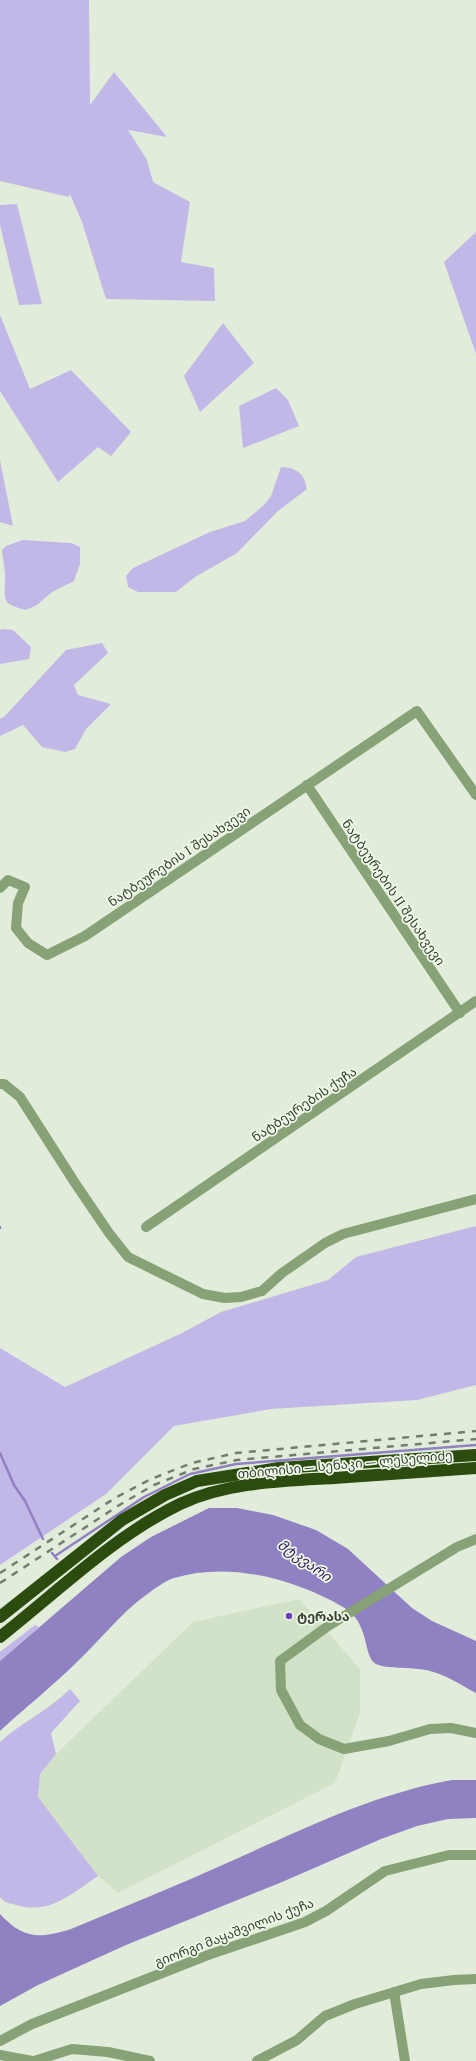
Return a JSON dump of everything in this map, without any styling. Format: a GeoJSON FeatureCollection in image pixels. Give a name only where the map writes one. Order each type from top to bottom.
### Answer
{"type":"FeatureCollection","features":[{"type":"Feature","properties":{"kind":"highway","name":"თბილისი — სენაკი — ლესელიძე"},"geometry":{"type":"LineString","coordinates":[[0,1617],[122,1520],[165,1495],[197,1481],[279,1468],[476,1455]]}},
{"type":"Feature","properties":{"kind":"highway","name":"თბილისი — სენაკი — ლესელიძე"},"geometry":{"type":"LineString","coordinates":[[0,1637],[134,1531],[153,1518],[199,1496],[225,1489],[290,1481],[476,1468]]}},
{"type":"Feature","properties":{"kind":"street","name":"ნატბეურების I შესახვევი"},"geometry":{"type":"LineString","coordinates":[[0,888],[8,880],[25,887],[18,903],[16,928],[28,944],[47,955],[85,936],[417,711],[476,795]]}},
{"type":"Feature","properties":{"kind":"street","name":"ნატბეურების II შესახვევი"},"geometry":{"type":"LineString","coordinates":[[307,785],[460,1013]]}},
{"type":"Feature","properties":{"kind":"street","name":"ნატბეურების ქუჩა"},"geometry":{"type":"LineString","coordinates":[[146,1227],[476,1001]]}},
{"type":"Feature","properties":{"kind":"street"},"geometry":{"type":"LineString","coordinates":[[0,1084],[4,1084],[20,1098],[75,1183],[109,1233],[128,1257],[203,1294],[225,1298],[241,1297],[262,1291],[282,1273],[325,1243],[343,1234],[476,1199]]}},
{"type":"Feature","properties":{"kind":"street"},"geometry":{"type":"LineString","coordinates":[[476,1539],[457,1547],[328,1626],[280,1662],[281,1690],[300,1725],[319,1740],[344,1749],[389,1741],[430,1729],[451,1728],[476,1733]]}},
{"type":"Feature","properties":{"kind":"street","name":"გიორგი მაყაშვილის ქუჩა"},"geometry":{"type":"LineString","coordinates":[[0,2040],[32,2024],[208,1955],[305,1922],[326,1911],[385,1871],[449,1855],[476,1855]]}},
{"type":"Feature","properties":{"kind":"street"},"geometry":{"type":"LineString","coordinates":[[257,2061],[296,2040],[325,2016],[421,1984],[476,1979]]}},
{"type":"Feature","properties":{"kind":"street"},"geometry":{"type":"LineString","coordinates":[[394,1992],[405,2061]]}},
{"type":"Feature","properties":{"kind":"street"},"geometry":{"type":"LineString","coordinates":[[0,2055],[33,2061],[72,2049],[108,2052],[150,2061]]}},
{"type":"Feature","properties":{"kind":"shaded area"},"geometry":{"type":"Polygon","coordinates":[[[0,0],[89,0],[90,105],[114,72],[167,137],[128,130],[147,160],[153,182],[190,202],[181,262],[214,268],[215,301],[106,299],[82,222],[70,194],[69,197],[0,181],[0,0]]]}},
{"type":"Feature","properties":{"kind":"shaded area"},"geometry":{"type":"Polygon","coordinates":[[[17,204],[42,304],[19,305],[0,225],[0,205],[17,204]]]}},
{"type":"Feature","properties":{"kind":"shaded area"},"geometry":{"type":"Polygon","coordinates":[[[476,232],[476,354],[444,262],[476,232]]]}},
{"type":"Feature","properties":{"kind":"shaded area"},"geometry":{"type":"Polygon","coordinates":[[[0,315],[30,389],[71,370],[131,432],[111,456],[98,447],[58,482],[0,391],[0,315]]]}},
{"type":"Feature","properties":{"kind":"shaded area"},"geometry":{"type":"Polygon","coordinates":[[[223,323],[254,363],[200,412],[184,376],[223,323]]]}},
{"type":"Feature","properties":{"kind":"shaded area"},"geometry":{"type":"Polygon","coordinates":[[[276,388],[288,400],[299,426],[243,448],[239,406],[276,388]]]}},
{"type":"Feature","properties":{"kind":"shaded area"},"geometry":{"type":"Polygon","coordinates":[[[0,460],[13,526],[0,522],[0,460]]]}},
{"type":"Feature","properties":{"kind":"shaded area"},"geometry":{"type":"Polygon","coordinates":[[[281,467],[299,472],[304,479],[307,489],[278,511],[237,553],[195,577],[176,592],[138,592],[128,587],[126,576],[133,568],[210,532],[245,521],[264,505],[271,496],[281,467]]]}},
{"type":"Feature","properties":{"kind":"shaded area"},"geometry":{"type":"Polygon","coordinates":[[[23,540],[71,543],[80,547],[80,564],[74,581],[52,592],[37,605],[26,610],[9,604],[5,599],[5,574],[2,550],[6,546],[23,540]]]}},
{"type":"Feature","properties":{"kind":"shaded area"},"geometry":{"type":"Polygon","coordinates":[[[0,630],[13,630],[31,647],[29,659],[0,664],[0,630]]]}},
{"type":"Feature","properties":{"kind":"shaded area"},"geometry":{"type":"Polygon","coordinates":[[[102,643],[108,653],[74,685],[78,695],[111,704],[86,729],[75,749],[65,752],[42,747],[23,725],[0,736],[0,719],[4,717],[66,650],[102,643]]]}},
{"type":"Feature","properties":{"kind":"shaded area"},"geometry":{"type":"Polygon","coordinates":[[[476,1226],[476,1385],[417,1400],[271,1409],[174,1426],[106,1494],[0,1565],[0,1348],[65,1387],[182,1333],[221,1312],[328,1280],[356,1257],[476,1226]]]}},
{"type":"Feature","properties":{"kind":"shaded area"},"geometry":{"type":"Polygon","coordinates":[[[299,1599],[360,1669],[360,1713],[335,1783],[118,1893],[98,1876],[38,1797],[40,1774],[56,1754],[193,1622],[299,1599]]]}},
{"type":"Feature","properties":{"kind":"shaded area"},"geometry":{"type":"Polygon","coordinates":[[[35,1625],[39,1627],[0,1661],[0,1652],[35,1625]]]}},
{"type":"Feature","properties":{"kind":"shaded area"},"geometry":{"type":"Polygon","coordinates":[[[70,1689],[80,1701],[51,1733],[56,1754],[40,1774],[38,1797],[98,1876],[69,1896],[50,1905],[28,1907],[9,1903],[0,1897],[0,1742],[70,1689]]]}},
{"type":"Feature","properties":{"kind":"water","name":"მტკვარი"},"geometry":{"type":"Polygon","coordinates":[[[209,1508],[237,1508],[273,1515],[316,1530],[348,1549],[412,1608],[432,1621],[476,1641],[476,1693],[448,1678],[430,1671],[386,1667],[376,1664],[369,1654],[362,1630],[352,1614],[343,1607],[324,1597],[304,1588],[282,1581],[239,1572],[217,1571],[195,1573],[174,1578],[163,1583],[149,1593],[128,1610],[50,1687],[0,1731],[0,1661],[121,1557],[151,1537],[209,1508]]]}},
{"type":"Feature","properties":{"kind":"water"},"geometry":{"type":"Polygon","coordinates":[[[452,1780],[476,1780],[476,1818],[448,1819],[417,1826],[381,1839],[282,1882],[126,1945],[38,1985],[0,2006],[0,1914],[16,1928],[32,1935],[50,1934],[71,1929],[188,1880],[338,1814],[394,1794],[452,1780]]]}},
{"type":"Feature","properties":{"kind":"waterway"},"geometry":{"type":"LineString","coordinates":[[55,1556],[144,1497],[190,1474],[236,1464],[476,1445]]}},
{"type":"Feature","properties":{"kind":"waterway"},"geometry":{"type":"LineString","coordinates":[[0,1453],[14,1485],[25,1501],[43,1539]]}},
{"type":"Feature","properties":{"kind":"waterway"},"geometry":{"type":"LineString","coordinates":[[52,1553],[57,1559]]}},
{"type":"Feature","properties":{"kind":"railway"},"geometry":{"type":"LineString","coordinates":[[0,1573],[115,1498],[151,1479],[192,1463],[236,1453],[476,1431]]}},
{"type":"Feature","properties":{"kind":"railway"},"geometry":{"type":"LineString","coordinates":[[0,1583],[121,1504],[154,1485],[194,1469],[237,1460],[476,1439]]}},
{"type":"Feature","properties":{"kind":"place","name":"ტერასა"},"geometry":{"type":"Point","coordinates":[289,1616]}}]}
